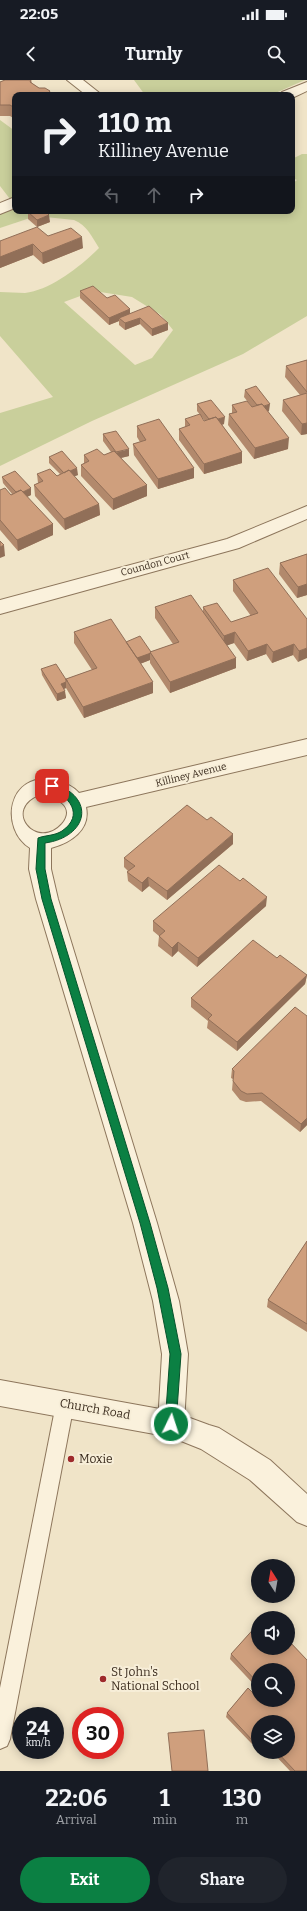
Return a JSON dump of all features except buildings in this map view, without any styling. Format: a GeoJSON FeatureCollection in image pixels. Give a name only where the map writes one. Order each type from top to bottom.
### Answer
{"type":"FeatureCollection","features":[{"type":"Feature","properties":{"kind":"street"},"geometry":{"type":"LineString","coordinates":[[74,80],[91,92]]}},
{"type":"Feature","properties":{"kind":"street"},"geometry":{"type":"LineString","coordinates":[[294,92],[307,86]]}},
{"type":"Feature","properties":{"kind":"street"},"geometry":{"type":"LineString","coordinates":[[0,209],[12,203]]}},
{"type":"Feature","properties":{"kind":"street","name":"Coundon Court"},"geometry":{"type":"LineString","coordinates":[[0,607],[233,544],[307,512]]}},
{"type":"Feature","properties":{"kind":"street","name":"Killiney Avenue"},"geometry":{"type":"LineString","coordinates":[[75,802],[307,747]]}},
{"type":"Feature","properties":{"kind":"street"},"geometry":{"type":"LineString","coordinates":[[52,786],[62,789],[70,795],[75,802],[78,810],[72,827],[55,838],[41,840],[23,836],[15,831],[10,824],[8,815],[9,806],[14,798],[21,792],[31,787],[52,786]]}},
{"type":"Feature","properties":{"kind":"street"},"geometry":{"type":"LineString","coordinates":[[41,840],[40,869],[46,899],[145,1223],[166,1301],[176,1354],[171,1424]]}},
{"type":"Feature","properties":{"kind":"street","name":"Church Road"},"geometry":{"type":"LineString","coordinates":[[0,1393],[171,1424],[209,1438],[260,1470],[307,1512]]}},
{"type":"Feature","properties":{"kind":"lane"},"geometry":{"type":"LineString","coordinates":[[0,1737],[66,1404]]}},
{"type":"Feature","properties":{"kind":"green space"},"geometry":{"type":"Polygon","coordinates":[[[134,80],[305,80],[278,92],[143,92],[134,80]]]}},
{"type":"Feature","properties":{"kind":"green space"},"geometry":{"type":"Polygon","coordinates":[[[0,120],[12,129],[12,198],[10,199],[0,186],[0,120]]]}},
{"type":"Feature","properties":{"kind":"green space"},"geometry":{"type":"Polygon","coordinates":[[[302,154],[307,154],[307,316],[243,354],[92,421],[0,466],[0,413],[53,397],[0,336],[0,292],[25,293],[45,287],[75,269],[99,248],[86,228],[74,220],[36,216],[0,228],[0,214],[12,209],[12,214],[295,214],[295,182],[297,180],[295,179],[295,158],[302,154]],[[94,291],[64,302],[135,365],[152,358],[173,330],[161,315],[132,297],[94,291]]]}},
{"type":"Feature","properties":{"kind":"place","name":"Moxie"},"geometry":{"type":"Point","coordinates":[71,1459]}},
{"type":"Feature","properties":{"kind":"place","name":"St John's National School"},"geometry":{"type":"Point","coordinates":[103,1679]}},
{"type":"Feature","properties":{"kind":"route"},"geometry":{"type":"LineString","coordinates":[[52,786],[62,789],[70,795],[78,810],[72,827],[64,834],[55,838],[41,840],[40,869],[46,899],[145,1223],[163,1288],[176,1354],[171,1424]]}}]}
